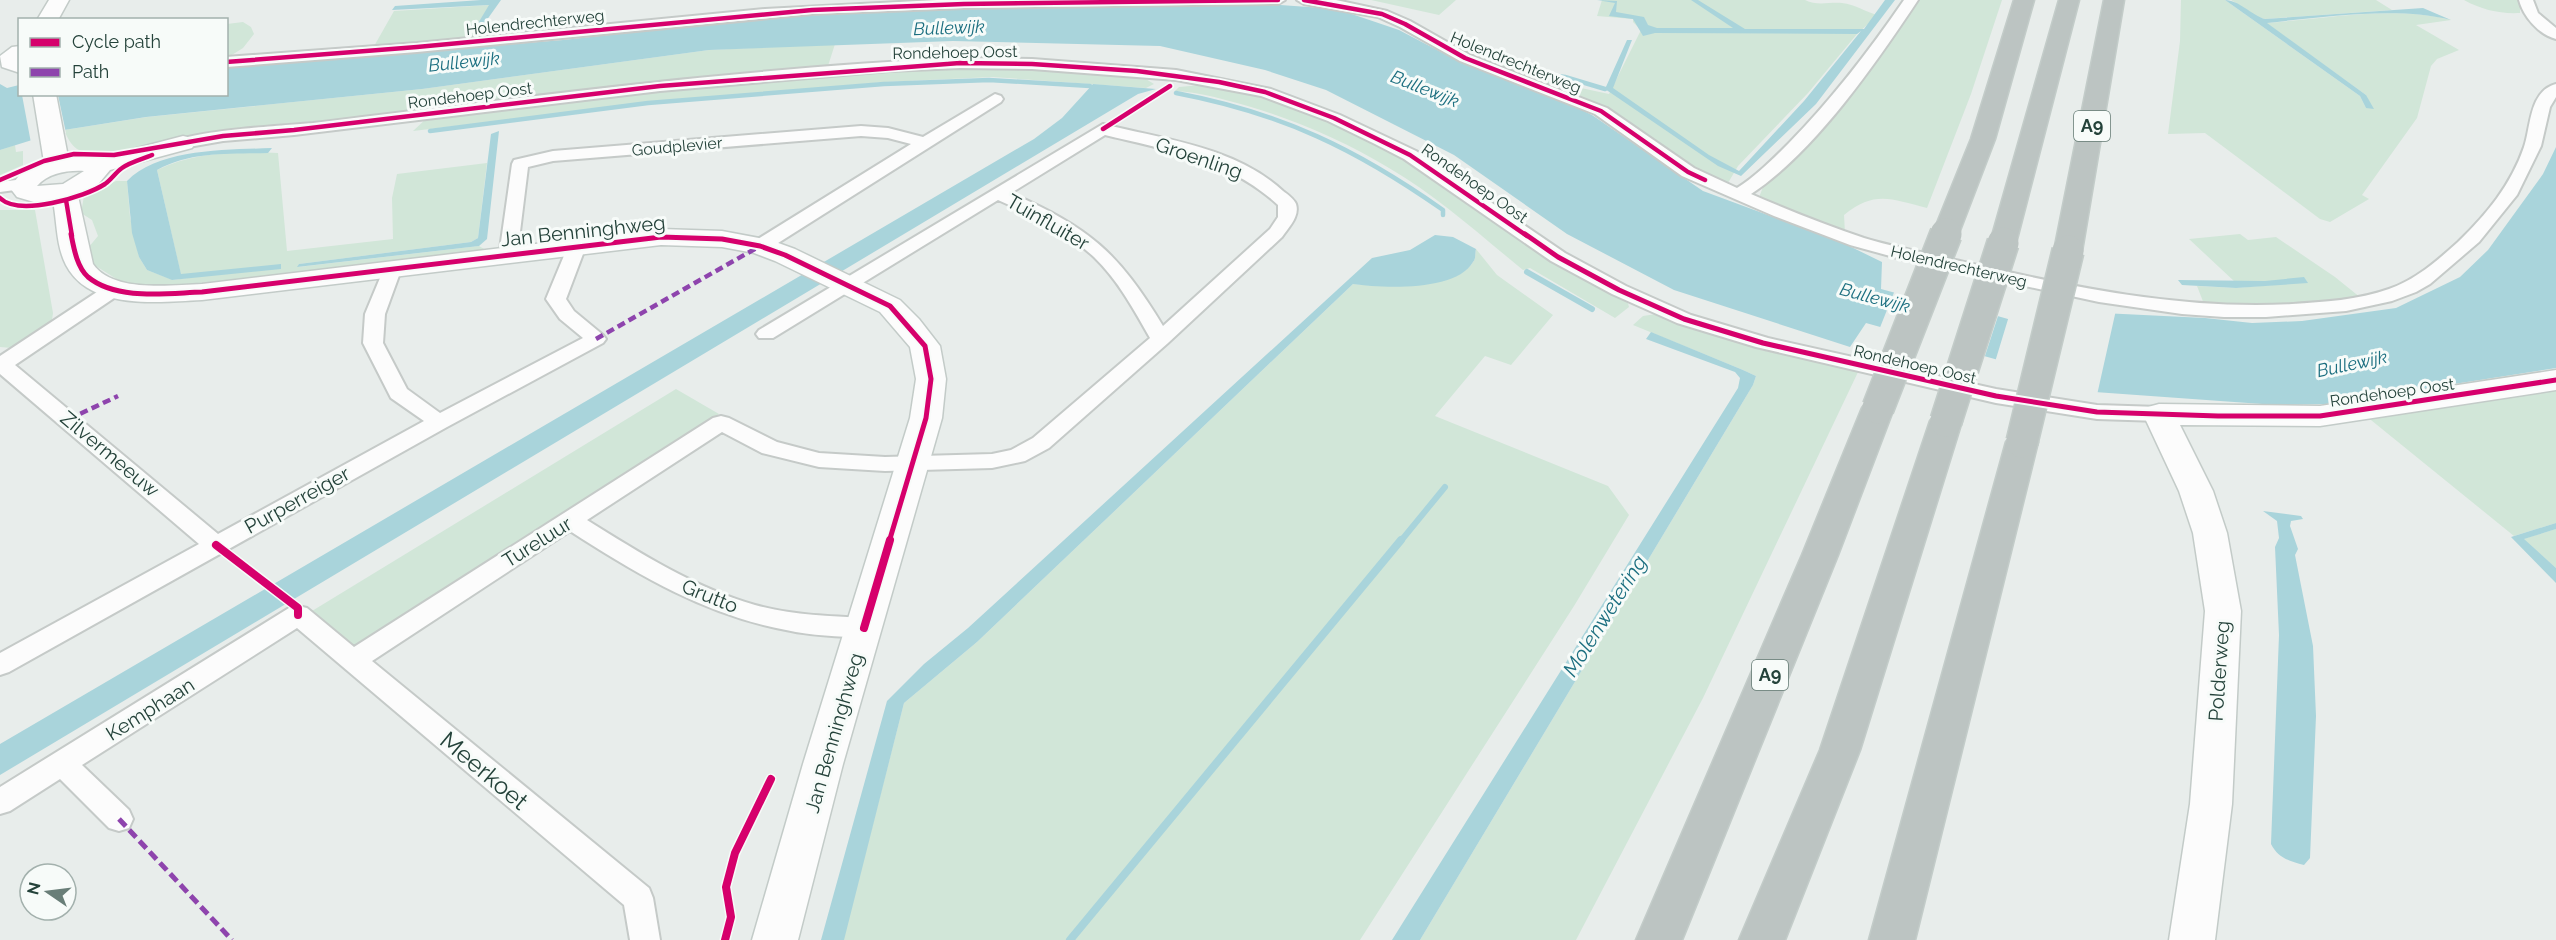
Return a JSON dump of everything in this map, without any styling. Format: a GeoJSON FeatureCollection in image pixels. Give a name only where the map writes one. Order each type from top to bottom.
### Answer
{"type":"FeatureCollection","features":[{"type":"Feature","properties":{"kind":"highway","name":"A9"},"geometry":{"type":"LineString","coordinates":[[1659,940],[1816,566],[1983,140],[2024,0]]}},
{"type":"Feature","properties":{"kind":"highway"},"geometry":{"type":"LineString","coordinates":[[1761,940],[1840,750],[2003,243],[2069,0]]}},
{"type":"Feature","properties":{"kind":"highway","name":"A9"},"geometry":{"type":"LineString","coordinates":[[1892,940],[2022,442],[2068,251],[2114,0]]}},
{"type":"Feature","properties":{"kind":"street"},"geometry":{"type":"LineString","coordinates":[[48,18],[59,0]]}},
{"type":"Feature","properties":{"kind":"street","name":"Holendrechterweg"},"geometry":{"type":"LineString","coordinates":[[228,62],[473,42],[768,7],[1278,0]]}},
{"type":"Feature","properties":{"kind":"street","name":"Holendrechterweg"},"geometry":{"type":"LineString","coordinates":[[1304,0],[1382,14],[1405,24],[1465,58],[1601,111],[1688,172],[1738,195],[1860,242],[2087,295],[2152,305],[2234,312],[2265,313],[2334,307],[2363,302],[2410,288],[2445,263],[2480,230],[2524,172],[2534,143],[2543,102],[2549,93],[2556,89]]}},
{"type":"Feature","properties":{"kind":"street"},"geometry":{"type":"LineString","coordinates":[[1738,195],[1752,187],[1794,147],[1850,86],[1911,0]]}},
{"type":"Feature","properties":{"kind":"street"},"geometry":{"type":"LineString","coordinates":[[2526,0],[2527,6],[2536,19],[2556,35]]}},
{"type":"Feature","properties":{"kind":"street","name":"Rondehoep Oost"},"geometry":{"type":"LineString","coordinates":[[61,179],[81,162],[96,166],[183,143],[223,136],[294,130],[660,86],[878,67],[960,63],[1032,63],[1176,75],[1265,92],[1353,126],[1410,155],[1558,257],[1619,290],[1684,319],[1763,344],[1996,396],[2097,412],[2218,416],[2320,416],[2556,380]]}},
{"type":"Feature","properties":{"kind":"street","name":"Jan Benninghweg"},"geometry":{"type":"LineString","coordinates":[[44,96],[79,264],[86,275],[113,290],[145,294],[202,292],[661,237],[722,239],[760,246],[807,265],[890,306],[909,324],[925,346],[931,379],[926,418],[775,940]]}},
{"type":"Feature","properties":{"kind":"street"},"geometry":{"type":"LineString","coordinates":[[760,246],[995,99]]}},
{"type":"Feature","properties":{"kind":"street","name":"Groenling"},"geometry":{"type":"LineString","coordinates":[[722,423],[770,448],[819,460],[867,464],[992,461],[1017,456],[1041,444],[1161,339],[1276,233],[1287,217],[1287,204],[1272,187],[1214,159],[1102,129],[844,283],[766,334]]}},
{"type":"Feature","properties":{"kind":"street","name":"Goudplevier"},"geometry":{"type":"LineString","coordinates":[[508,256],[520,164],[553,156],[861,131],[888,133],[926,143]]}},
{"type":"Feature","properties":{"kind":"street"},"geometry":{"type":"LineString","coordinates":[[12,185],[43,171],[61,179]]}},
{"type":"Feature","properties":{"kind":"street","name":"Tuinfluiter"},"geometry":{"type":"LineString","coordinates":[[997,193],[1031,209],[1090,244],[1124,279],[1161,339]]}},
{"type":"Feature","properties":{"kind":"street","name":"Purperreiger"},"geometry":{"type":"LineString","coordinates":[[0,665],[439,422],[596,339],[567,315],[556,299],[577,246]]}},
{"type":"Feature","properties":{"kind":"street"},"geometry":{"type":"LineString","coordinates":[[392,270],[375,314],[373,343],[398,393],[439,422]]}},
{"type":"Feature","properties":{"kind":"street"},"geometry":{"type":"LineString","coordinates":[[1,364],[113,290]]}},
{"type":"Feature","properties":{"kind":"street","name":"Zilvermeeuw"},"geometry":{"type":"LineString","coordinates":[[1,364],[216,545]]}},
{"type":"Feature","properties":{"kind":"street","name":"Polderweg"},"geometry":{"type":"LineString","coordinates":[[2159,414],[2196,491],[2210,533],[2223,611],[2211,804],[2192,940]]}},
{"type":"Feature","properties":{"kind":"street","name":"Tureluur"},"geometry":{"type":"LineString","coordinates":[[352,661],[722,423]]}},
{"type":"Feature","properties":{"kind":"street","name":"Grutto"},"geometry":{"type":"LineString","coordinates":[[570,521],[642,565],[713,601],[786,621],[864,628]]}},
{"type":"Feature","properties":{"kind":"street","name":"Meerkoet"},"geometry":{"type":"LineString","coordinates":[[298,615],[638,898],[645,940]]}},
{"type":"Feature","properties":{"kind":"street","name":"Kemphaan"},"geometry":{"type":"LineString","coordinates":[[0,802],[298,615]]}},
{"type":"Feature","properties":{"kind":"street"},"geometry":{"type":"LineString","coordinates":[[63,764],[119,819]]}},
{"type":"Feature","properties":{"kind":"green space"},"geometry":{"type":"Polygon","coordinates":[[[1371,0],[1456,0],[1439,15],[1371,0]]]}},
{"type":"Feature","properties":{"kind":"green space"},"geometry":{"type":"Polygon","coordinates":[[[1602,0],[1805,0],[1847,4],[1878,15],[1857,34],[1808,93],[1738,166],[1726,183],[1701,174],[1615,116],[1459,54],[1467,48],[1581,88],[1609,94],[1641,30],[1633,19],[1597,16],[1602,0]]]}},
{"type":"Feature","properties":{"kind":"green space"},"geometry":{"type":"Polygon","coordinates":[[[1914,0],[2002,0],[1971,94],[1927,208],[1893,200],[1874,199],[1855,207],[1844,215],[1845,233],[1758,200],[1763,187],[1870,66],[1914,0]]]}},
{"type":"Feature","properties":{"kind":"green space"},"geometry":{"type":"Polygon","coordinates":[[[2181,0],[2225,0],[2360,96],[2366,108],[2366,95],[2266,23],[2383,13],[2429,16],[2451,20],[2416,25],[2459,50],[2437,59],[2431,66],[2417,118],[2362,195],[2369,199],[2330,222],[2320,219],[2205,133],[2168,134],[2180,41],[2181,0]]]}},
{"type":"Feature","properties":{"kind":"green space"},"geometry":{"type":"Polygon","coordinates":[[[2231,0],[2376,0],[2392,10],[2265,19],[2231,0]]]}},
{"type":"Feature","properties":{"kind":"green space"},"geometry":{"type":"Polygon","coordinates":[[[2464,0],[2520,0],[2520,13],[2491,11],[2464,0]]]}},
{"type":"Feature","properties":{"kind":"green space"},"geometry":{"type":"Polygon","coordinates":[[[490,5],[474,30],[479,31],[473,40],[373,48],[394,11],[490,5]]]}},
{"type":"Feature","properties":{"kind":"green space"},"geometry":{"type":"Polygon","coordinates":[[[243,22],[251,27],[254,34],[243,48],[228,57],[228,24],[243,22]]]}},
{"type":"Feature","properties":{"kind":"green space"},"geometry":{"type":"Polygon","coordinates":[[[835,44],[827,69],[124,150],[91,152],[77,149],[64,130],[147,117],[422,89],[709,50],[835,44]]]}},
{"type":"Feature","properties":{"kind":"green space"},"geometry":{"type":"Polygon","coordinates":[[[981,66],[1028,66],[1141,76],[1154,84],[1146,88],[992,77],[885,82],[647,103],[413,131],[427,118],[565,100],[773,79],[981,66]]]}},
{"type":"Feature","properties":{"kind":"green space"},"geometry":{"type":"Polygon","coordinates":[[[1212,84],[1301,110],[1385,149],[1438,181],[1538,252],[1627,300],[1629,307],[1615,318],[1530,268],[1523,270],[1458,216],[1407,179],[1339,141],[1251,107],[1204,95],[1175,91],[1179,87],[1212,84]]]}},
{"type":"Feature","properties":{"kind":"green space"},"geometry":{"type":"Polygon","coordinates":[[[15,145],[16,152],[23,151],[23,165],[0,175],[0,150],[15,145]]]}},
{"type":"Feature","properties":{"kind":"green space"},"geometry":{"type":"Polygon","coordinates":[[[247,152],[278,153],[287,251],[393,239],[392,198],[397,174],[487,163],[478,238],[471,242],[299,264],[298,267],[479,246],[489,252],[256,281],[162,287],[135,285],[118,280],[91,263],[88,248],[98,236],[92,220],[81,213],[84,196],[116,181],[127,181],[130,217],[139,257],[147,270],[173,280],[281,265],[181,275],[157,170],[201,156],[247,152]]]}},
{"type":"Feature","properties":{"kind":"green space"},"geometry":{"type":"Polygon","coordinates":[[[0,210],[35,210],[53,313],[52,320],[12,348],[0,347],[0,210]]]}},
{"type":"Feature","properties":{"kind":"green space"},"geometry":{"type":"Polygon","coordinates":[[[2240,234],[2248,240],[2276,237],[2335,277],[2361,298],[2322,306],[2204,304],[2197,286],[2236,288],[2308,282],[2235,282],[2189,239],[2240,234]]]}},
{"type":"Feature","properties":{"kind":"green space"},"geometry":{"type":"Polygon","coordinates":[[[1476,249],[1497,275],[1553,315],[1511,365],[1485,356],[1435,416],[1608,486],[1629,515],[1574,606],[1360,940],[843,940],[904,703],[977,642],[1353,284],[1418,285],[1451,278],[1464,271],[1473,262],[1476,249]]]}},
{"type":"Feature","properties":{"kind":"green space"},"geometry":{"type":"Polygon","coordinates":[[[1656,314],[1761,350],[1859,370],[1703,698],[1576,940],[1420,940],[1753,385],[1756,376],[1633,325],[1643,316],[1656,314]]]}},
{"type":"Feature","properties":{"kind":"green space"},"geometry":{"type":"Polygon","coordinates":[[[676,389],[719,414],[350,649],[312,611],[676,389]]]}},
{"type":"Feature","properties":{"kind":"green space"},"geometry":{"type":"Polygon","coordinates":[[[2556,389],[2556,523],[2514,536],[2366,416],[2556,389]]]}},
{"type":"Feature","properties":{"kind":"green space"},"geometry":{"type":"Polygon","coordinates":[[[2556,529],[2556,568],[2523,539],[2556,529]]]}},
{"type":"Feature","properties":{"kind":"water"},"geometry":{"type":"Polygon","coordinates":[[[501,0],[479,31],[474,30],[489,5],[392,10],[395,6],[501,0]]]}},
{"type":"Feature","properties":{"kind":"water"},"geometry":{"type":"Polygon","coordinates":[[[1597,0],[1617,1],[1616,12],[1644,17],[1648,25],[1657,28],[1733,28],[1691,0],[1698,0],[1745,29],[1864,29],[1885,0],[1895,0],[1816,104],[1741,176],[1718,166],[1605,89],[1627,40],[1632,40],[1613,88],[1709,155],[1739,171],[1804,101],[1861,31],[1857,34],[1655,33],[1643,36],[1633,19],[1609,16],[1615,3],[1597,0]]]}},
{"type":"Feature","properties":{"kind":"water"},"geometry":{"type":"Polygon","coordinates":[[[2225,0],[2235,2],[2265,19],[2423,8],[2451,20],[2384,13],[2267,23],[2366,95],[2374,109],[2366,108],[2360,96],[2225,0]]]}},
{"type":"Feature","properties":{"kind":"water","name":"Bullewijk"},"geometry":{"type":"Polygon","coordinates":[[[1280,5],[1337,9],[1399,30],[1460,62],[1566,102],[1592,115],[1703,191],[1841,242],[1882,262],[1881,289],[1929,302],[1935,298],[2074,338],[2082,312],[2205,318],[2252,323],[2302,321],[2396,308],[2460,277],[2488,250],[2543,174],[2556,147],[2556,368],[2326,404],[2276,405],[2067,390],[2066,379],[1866,323],[1850,347],[1674,290],[1567,234],[1454,155],[1326,90],[1265,70],[1160,46],[953,41],[709,50],[422,89],[146,117],[64,130],[0,150],[0,84],[7,88],[18,85],[18,96],[228,96],[228,67],[563,40],[773,17],[968,9],[1280,5]]]}},
{"type":"Feature","properties":{"kind":"water"},"geometry":{"type":"Polygon","coordinates":[[[1093,84],[1156,89],[1138,94],[0,775],[0,744],[1034,139],[1062,118],[1093,84]]]}},
{"type":"Feature","properties":{"kind":"water"},"geometry":{"type":"Polygon","coordinates":[[[499,131],[487,239],[479,246],[297,267],[299,264],[471,242],[478,238],[491,134],[499,131]]]}},
{"type":"Feature","properties":{"kind":"water"},"geometry":{"type":"Polygon","coordinates":[[[272,148],[268,153],[225,154],[183,159],[157,170],[181,274],[281,264],[281,269],[172,280],[147,270],[139,257],[132,233],[127,181],[141,170],[157,162],[176,157],[216,151],[272,148]]]}},
{"type":"Feature","properties":{"kind":"water"},"geometry":{"type":"Polygon","coordinates":[[[1435,235],[1453,237],[1476,249],[1474,261],[1464,272],[1451,279],[1418,286],[1353,284],[977,642],[904,703],[844,940],[821,940],[887,701],[924,664],[968,628],[1372,258],[1410,250],[1435,235]]]}},
{"type":"Feature","properties":{"kind":"water"},"geometry":{"type":"Polygon","coordinates":[[[2304,277],[2308,283],[2236,288],[2182,285],[2178,280],[2265,281],[2304,277]]]}},
{"type":"Feature","properties":{"kind":"water","name":"Molenwetering"},"geometry":{"type":"Polygon","coordinates":[[[1651,332],[1756,376],[1753,385],[1420,940],[1392,940],[1738,388],[1740,378],[1735,372],[1646,339],[1651,332]]]}},
{"type":"Feature","properties":{"kind":"water"},"geometry":{"type":"Polygon","coordinates":[[[2263,511],[2301,516],[2303,519],[2291,521],[2290,526],[2298,549],[2295,555],[2313,646],[2316,716],[2310,858],[2304,865],[2284,858],[2271,844],[2279,635],[2275,547],[2279,538],[2277,521],[2263,511]]]}},
{"type":"Feature","properties":{"kind":"water"},"geometry":{"type":"Polygon","coordinates":[[[2556,523],[2556,529],[2524,539],[2556,568],[2556,583],[2511,537],[2556,523]]]}},
{"type":"Feature","properties":{"kind":"pier"},"geometry":{"type":"Polygon","coordinates":[[[22,96],[58,96],[66,133],[31,143],[22,96]]]}},
{"type":"Feature","properties":{"kind":"pier"},"geometry":{"type":"Polygon","coordinates":[[[1895,290],[1929,299],[1936,295],[1999,313],[1984,359],[1879,330],[1895,290]]]}},
{"type":"Feature","properties":{"kind":"pier"},"geometry":{"type":"Polygon","coordinates":[[[2081,310],[2116,310],[2097,395],[2066,393],[2064,381],[1995,362],[2009,316],[2072,334],[2081,310]]]}},
{"type":"Feature","properties":{"kind":"waterway"},"geometry":{"type":"LineString","coordinates":[[1466,47],[1536,73],[1565,77],[1605,89]]}},
{"type":"Feature","properties":{"kind":"waterway"},"geometry":{"type":"LineString","coordinates":[[430,131],[648,103],[884,84],[989,80],[1090,86]]}},
{"type":"Feature","properties":{"kind":"waterway"},"geometry":{"type":"LineString","coordinates":[[1176,93],[1250,111],[1317,136],[1348,151],[1411,188],[1443,210],[1443,215]]}},
{"type":"Feature","properties":{"kind":"waterway"},"geometry":{"type":"LineString","coordinates":[[1527,272],[1592,309]]}},
{"type":"Feature","properties":{"kind":"waterway"},"geometry":{"type":"LineString","coordinates":[[1400,542],[1445,487]]}},
{"type":"Feature","properties":{"kind":"waterway"},"geometry":{"type":"LineString","coordinates":[[1070,940],[1401,540]]}},
{"type":"Feature","properties":{"kind":"marked path"},"geometry":{"type":"LineString","coordinates":[[596,339],[760,246]]}},
{"type":"Feature","properties":{"kind":"marked path"},"geometry":{"type":"LineString","coordinates":[[69,419],[118,396]]}},
{"type":"Feature","properties":{"kind":"marked path"},"geometry":{"type":"LineString","coordinates":[[119,819],[232,940]]}},
{"type":"Feature","properties":{"kind":"cycle path"},"geometry":{"type":"LineString","coordinates":[[228,62],[417,47],[717,17],[812,10],[912,5],[1278,0]]}},
{"type":"Feature","properties":{"kind":"cycle path"},"geometry":{"type":"LineString","coordinates":[[1304,0],[1382,14],[1405,24],[1465,58],[1601,111],[1688,172],[1705,180]]}},
{"type":"Feature","properties":{"kind":"cycle path"},"geometry":{"type":"LineString","coordinates":[[0,180],[44,161],[74,154],[114,155],[223,136],[294,130],[660,86],[960,63],[1032,64],[1137,71],[1219,82],[1265,92],[1334,118],[1410,155],[1558,257],[1619,290],[1684,319],[1763,343],[1996,396],[2097,412],[2218,416],[2320,416],[2556,380]]}},
{"type":"Feature","properties":{"kind":"cycle path"},"geometry":{"type":"LineString","coordinates":[[1103,129],[1170,86]]}},
{"type":"Feature","properties":{"kind":"cycle path"},"geometry":{"type":"LineString","coordinates":[[0,198],[4,202],[19,206],[66,200],[105,184],[123,167],[152,155]]}},
{"type":"Feature","properties":{"kind":"cycle path"},"geometry":{"type":"LineString","coordinates":[[66,200],[76,257],[87,276],[100,284],[134,292],[202,292],[661,237],[722,239],[760,246],[785,255],[890,306],[925,346],[931,379],[926,418],[864,628]]}},
{"type":"Feature","properties":{"kind":"cycle path"},"geometry":{"type":"LineString","coordinates":[[216,545],[298,608],[298,615]]}},
{"type":"Feature","properties":{"kind":"cycle path"},"geometry":{"type":"LineString","coordinates":[[725,940],[731,917],[726,887],[735,853],[771,779]]}}]}
